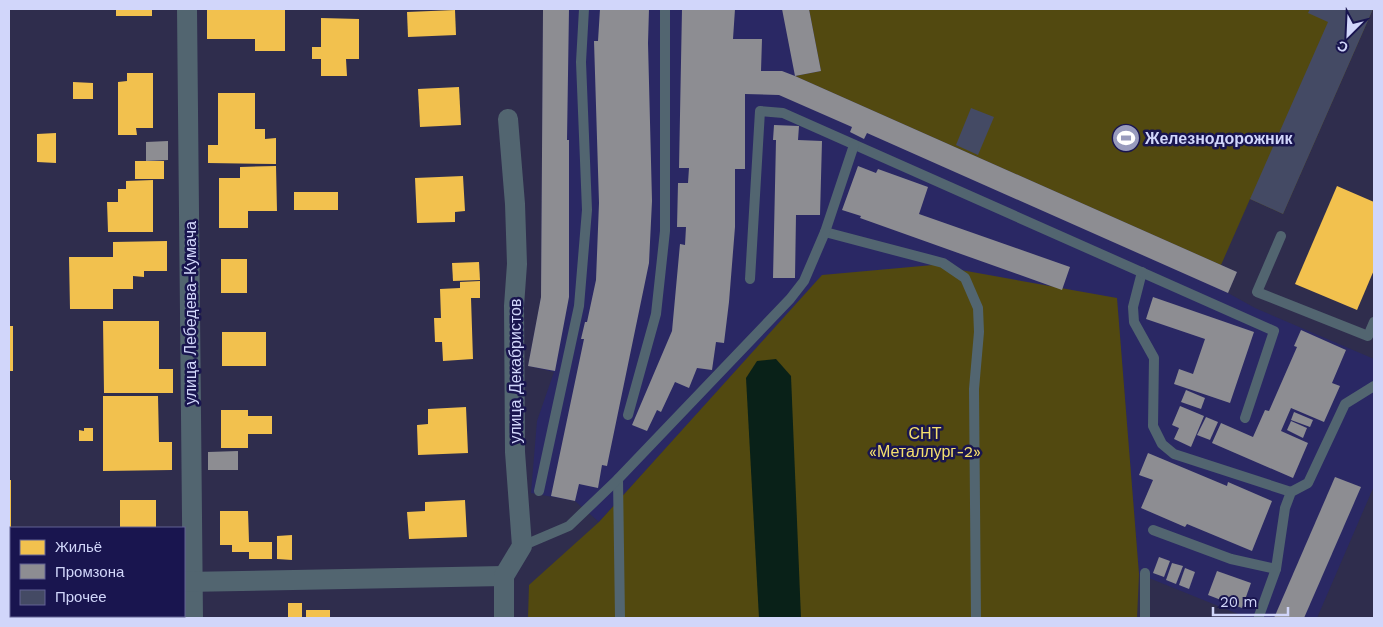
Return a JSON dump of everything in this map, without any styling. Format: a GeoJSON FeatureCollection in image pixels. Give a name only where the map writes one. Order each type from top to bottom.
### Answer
{"type":"FeatureCollection","features":[{"type":"Feature","properties":{"kind":"street","name":"улица Лебедева-Кумача"},"geometry":{"type":"LineString","coordinates":[[187,9],[188,582],[193,618]]}},
{"type":"Feature","properties":{"kind":"street","name":"улица Декабристов"},"geometry":{"type":"LineString","coordinates":[[508,119],[515,204],[515,452],[522,546]]}},
{"type":"Feature","properties":{"kind":"street"},"geometry":{"type":"LineString","coordinates":[[504,618],[504,576],[522,546]]}},
{"type":"Feature","properties":{"kind":"street"},"geometry":{"type":"LineString","coordinates":[[188,582],[504,576]]}},
{"type":"Feature","properties":{"kind":"lane"},"geometry":{"type":"LineString","coordinates":[[539,491],[580,296],[587,210],[581,62],[584,9]]}},
{"type":"Feature","properties":{"kind":"lane"},"geometry":{"type":"LineString","coordinates":[[628,415],[656,314],[665,232],[665,9]]}},
{"type":"Feature","properties":{"kind":"lane"},"geometry":{"type":"LineString","coordinates":[[750,279],[760,111],[783,113],[1274,331],[1245,418]]}},
{"type":"Feature","properties":{"kind":"lane"},"geometry":{"type":"LineString","coordinates":[[522,546],[568,526],[618,479],[790,299],[804,281],[825,232],[854,145]]}},
{"type":"Feature","properties":{"kind":"lane"},"geometry":{"type":"LineString","coordinates":[[825,232],[943,264],[965,278],[978,308],[979,332],[974,389],[976,618]]}},
{"type":"Feature","properties":{"kind":"lane"},"geometry":{"type":"LineString","coordinates":[[1281,236],[1257,292],[1368,336],[1374,322]]}},
{"type":"Feature","properties":{"kind":"lane"},"geometry":{"type":"LineString","coordinates":[[1142,272],[1133,307],[1134,322],[1154,358],[1152,426],[1162,444],[1174,454],[1291,492]]}},
{"type":"Feature","properties":{"kind":"lane"},"geometry":{"type":"LineString","coordinates":[[1259,616],[1276,569],[1285,508],[1291,492],[1308,483],[1345,404],[1374,386]]}},
{"type":"Feature","properties":{"kind":"lane"},"geometry":{"type":"LineString","coordinates":[[618,479],[620,618]]}},
{"type":"Feature","properties":{"kind":"lane"},"geometry":{"type":"LineString","coordinates":[[1153,530],[1231,560],[1276,569]]}},
{"type":"Feature","properties":{"kind":"lane"},"geometry":{"type":"LineString","coordinates":[[1145,573],[1145,618]]}},
{"type":"Feature","properties":{"kind":"shaded area"},"geometry":{"type":"Polygon","coordinates":[[[543,9],[809,9],[821,71],[796,77],[1237,272],[1228,293],[1255,308],[1374,359],[1374,486],[1317,618],[1248,618],[1139,574],[1117,299],[822,276],[599,522],[575,501],[531,493],[537,421],[554,372],[528,366],[541,297],[543,9]]]}},
{"type":"Feature","properties":{"kind":"shaded area"},"geometry":{"type":"Polygon","coordinates":[[[776,359],[791,376],[801,618],[759,618],[746,378],[757,361],[776,359]]]}},
{"type":"Feature","properties":{"kind":"green space","name":"Железнодорожник"},"geometry":{"type":"Polygon","coordinates":[[[809,9],[1373,9],[1283,214],[1250,199],[1221,265],[795,76],[821,71],[809,9]]]}},
{"type":"Feature","properties":{"kind":"green space","name":"СНТ «Металлург-2»"},"geometry":{"type":"Polygon","coordinates":[[[933,265],[1117,298],[1139,574],[1137,618],[528,618],[529,585],[599,522],[822,275],[933,265]]]}},
{"type":"Feature","properties":{"kind":"building: Жильё"},"geometry":{"type":"Polygon","coordinates":[[[116,9],[152,9],[152,16],[116,16],[116,9]]]}},
{"type":"Feature","properties":{"kind":"building: Жильё"},"geometry":{"type":"Polygon","coordinates":[[[207,10],[285,10],[285,51],[255,51],[255,39],[207,39],[207,10]]]}},
{"type":"Feature","properties":{"kind":"building: Жильё"},"geometry":{"type":"Polygon","coordinates":[[[455,10],[456,35],[408,37],[407,12],[455,10]]]}},
{"type":"Feature","properties":{"kind":"building: Жильё"},"geometry":{"type":"Polygon","coordinates":[[[321,18],[359,19],[359,59],[346,59],[347,76],[321,76],[321,59],[312,59],[312,47],[321,47],[321,18]]]}},
{"type":"Feature","properties":{"kind":"building: Жильё"},"geometry":{"type":"Polygon","coordinates":[[[127,73],[153,73],[153,128],[136,128],[137,135],[118,135],[118,82],[127,81],[127,73]]]}},
{"type":"Feature","properties":{"kind":"building: Жильё"},"geometry":{"type":"Polygon","coordinates":[[[73,82],[93,83],[93,99],[73,99],[73,82]]]}},
{"type":"Feature","properties":{"kind":"building: Жильё"},"geometry":{"type":"Polygon","coordinates":[[[459,87],[461,125],[420,127],[418,89],[459,87]]]}},
{"type":"Feature","properties":{"kind":"building: Жильё"},"geometry":{"type":"Polygon","coordinates":[[[218,93],[255,93],[255,129],[265,129],[265,139],[276,138],[276,164],[208,163],[208,145],[218,145],[218,93]]]}},
{"type":"Feature","properties":{"kind":"building: Жильё"},"geometry":{"type":"Polygon","coordinates":[[[56,133],[56,163],[37,162],[37,134],[56,133]]]}},
{"type":"Feature","properties":{"kind":"building: Жильё"},"geometry":{"type":"Polygon","coordinates":[[[135,161],[164,161],[164,179],[135,179],[135,161]]]}},
{"type":"Feature","properties":{"kind":"building: Жильё"},"geometry":{"type":"Polygon","coordinates":[[[276,166],[277,211],[248,211],[248,228],[219,228],[219,178],[240,178],[240,167],[276,166]]]}},
{"type":"Feature","properties":{"kind":"building: Жильё"},"geometry":{"type":"Polygon","coordinates":[[[463,176],[465,211],[455,212],[455,222],[417,223],[415,178],[463,176]]]}},
{"type":"Feature","properties":{"kind":"building: Жильё"},"geometry":{"type":"Polygon","coordinates":[[[153,180],[153,232],[108,232],[107,202],[118,202],[118,189],[126,189],[126,181],[153,180]]]}},
{"type":"Feature","properties":{"kind":"building: Жильё"},"geometry":{"type":"Polygon","coordinates":[[[1337,186],[1374,202],[1374,270],[1357,310],[1295,284],[1337,186]]]}},
{"type":"Feature","properties":{"kind":"building: Жильё"},"geometry":{"type":"Polygon","coordinates":[[[294,192],[338,192],[338,210],[294,210],[294,192]]]}},
{"type":"Feature","properties":{"kind":"building: Жильё"},"geometry":{"type":"Polygon","coordinates":[[[167,241],[167,271],[144,271],[144,277],[133,276],[133,289],[113,289],[113,309],[70,309],[69,257],[113,257],[113,242],[167,241]]]}},
{"type":"Feature","properties":{"kind":"building: Жильё"},"geometry":{"type":"Polygon","coordinates":[[[221,259],[247,259],[247,293],[221,293],[221,259]]]}},
{"type":"Feature","properties":{"kind":"building: Жильё"},"geometry":{"type":"Polygon","coordinates":[[[479,262],[480,280],[453,281],[452,263],[479,262]]]}},
{"type":"Feature","properties":{"kind":"building: Жильё"},"geometry":{"type":"Polygon","coordinates":[[[480,281],[480,298],[471,298],[473,359],[443,361],[442,342],[435,342],[434,318],[441,318],[440,289],[460,288],[460,282],[480,281]]]}},
{"type":"Feature","properties":{"kind":"building: Жильё"},"geometry":{"type":"Polygon","coordinates":[[[103,321],[159,321],[159,369],[173,369],[173,393],[104,393],[103,321]]]}},
{"type":"Feature","properties":{"kind":"building: Жильё"},"geometry":{"type":"Polygon","coordinates":[[[9,326],[13,326],[13,371],[9,371],[9,326]]]}},
{"type":"Feature","properties":{"kind":"building: Жильё"},"geometry":{"type":"Polygon","coordinates":[[[222,332],[266,332],[266,366],[222,366],[222,332]]]}},
{"type":"Feature","properties":{"kind":"building: Жильё"},"geometry":{"type":"Polygon","coordinates":[[[103,396],[158,396],[159,442],[172,442],[172,470],[103,471],[103,396]]]}},
{"type":"Feature","properties":{"kind":"building: Жильё"},"geometry":{"type":"Polygon","coordinates":[[[466,407],[468,453],[418,455],[417,425],[428,424],[428,409],[466,407]]]}},
{"type":"Feature","properties":{"kind":"building: Жильё"},"geometry":{"type":"Polygon","coordinates":[[[221,410],[248,410],[248,416],[272,416],[272,434],[248,434],[248,448],[221,448],[221,410]]]}},
{"type":"Feature","properties":{"kind":"building: Жильё"},"geometry":{"type":"Polygon","coordinates":[[[84,428],[93,428],[93,441],[79,441],[79,430],[84,431],[84,428]]]}},
{"type":"Feature","properties":{"kind":"building: Жильё"},"geometry":{"type":"Polygon","coordinates":[[[9,480],[11,480],[11,527],[9,538],[9,480]]]}},
{"type":"Feature","properties":{"kind":"building: Жильё"},"geometry":{"type":"Polygon","coordinates":[[[120,500],[156,500],[156,527],[120,527],[120,500]]]}},
{"type":"Feature","properties":{"kind":"building: Жильё"},"geometry":{"type":"Polygon","coordinates":[[[465,500],[467,537],[409,539],[407,512],[425,511],[425,502],[465,500]]]}},
{"type":"Feature","properties":{"kind":"building: Жильё"},"geometry":{"type":"Polygon","coordinates":[[[220,511],[248,511],[249,542],[272,542],[272,559],[249,559],[249,552],[232,552],[232,545],[220,545],[220,511]]]}},
{"type":"Feature","properties":{"kind":"building: Жильё"},"geometry":{"type":"Polygon","coordinates":[[[292,535],[292,560],[277,559],[277,536],[292,535]]]}},
{"type":"Feature","properties":{"kind":"building: Жильё"},"geometry":{"type":"Polygon","coordinates":[[[288,603],[302,603],[302,618],[288,618],[288,603]]]}},
{"type":"Feature","properties":{"kind":"building: Жильё"},"geometry":{"type":"Polygon","coordinates":[[[306,610],[330,610],[330,618],[306,618],[306,610]]]}},
{"type":"Feature","properties":{"kind":"building: Промзона"},"geometry":{"type":"Polygon","coordinates":[[[543,9],[569,9],[567,140],[569,140],[569,297],[555,371],[528,366],[541,297],[543,9]]]}},
{"type":"Feature","properties":{"kind":"building: Промзона"},"geometry":{"type":"Polygon","coordinates":[[[600,9],[649,9],[648,43],[652,201],[649,263],[607,466],[602,465],[598,488],[579,484],[575,501],[551,496],[584,339],[581,339],[585,322],[587,322],[596,280],[599,203],[594,41],[598,41],[600,9]]]}},
{"type":"Feature","properties":{"kind":"building: Промзона"},"geometry":{"type":"Polygon","coordinates":[[[682,9],[735,9],[733,39],[762,39],[761,71],[782,71],[795,76],[1237,272],[1228,293],[867,133],[864,139],[850,132],[852,127],[779,95],[745,94],[745,169],[735,169],[735,227],[724,343],[716,342],[712,370],[697,368],[689,388],[675,382],[661,412],[657,410],[647,431],[632,425],[672,331],[680,244],[685,245],[686,227],[677,227],[678,183],[688,183],[689,168],[679,168],[682,9]]]}},
{"type":"Feature","properties":{"kind":"building: Промзона"},"geometry":{"type":"Polygon","coordinates":[[[782,9],[809,9],[821,71],[795,76],[782,9]]]}},
{"type":"Feature","properties":{"kind":"building: Промзона"},"geometry":{"type":"Polygon","coordinates":[[[774,125],[799,126],[798,140],[822,141],[820,215],[796,215],[795,278],[773,278],[776,140],[773,140],[774,125]]]}},
{"type":"Feature","properties":{"kind":"building: Промзона"},"geometry":{"type":"Polygon","coordinates":[[[168,141],[168,160],[146,161],[146,142],[168,141]]]}},
{"type":"Feature","properties":{"kind":"building: Промзона"},"geometry":{"type":"Polygon","coordinates":[[[858,166],[876,173],[878,169],[928,187],[919,214],[1070,267],[1062,290],[842,210],[858,166]]]}},
{"type":"Feature","properties":{"kind":"building: Промзона"},"geometry":{"type":"Polygon","coordinates":[[[1153,297],[1254,332],[1230,403],[1174,384],[1179,369],[1193,374],[1205,339],[1146,319],[1153,297]]]}},
{"type":"Feature","properties":{"kind":"building: Промзона"},"geometry":{"type":"Polygon","coordinates":[[[1301,330],[1346,350],[1332,383],[1340,386],[1324,422],[1291,408],[1281,431],[1308,443],[1293,478],[1212,443],[1221,423],[1253,437],[1265,410],[1269,411],[1297,347],[1294,346],[1301,330]]]}},
{"type":"Feature","properties":{"kind":"building: Промзона"},"geometry":{"type":"Polygon","coordinates":[[[1186,390],[1205,398],[1201,409],[1181,402],[1186,390]]]}},
{"type":"Feature","properties":{"kind":"building: Промзона"},"geometry":{"type":"Polygon","coordinates":[[[1180,406],[1204,416],[1191,447],[1174,439],[1179,428],[1172,425],[1180,406]]]}},
{"type":"Feature","properties":{"kind":"building: Промзона"},"geometry":{"type":"Polygon","coordinates":[[[1294,412],[1313,420],[1310,427],[1291,420],[1294,412]]]}},
{"type":"Feature","properties":{"kind":"building: Промзона"},"geometry":{"type":"Polygon","coordinates":[[[1206,417],[1218,422],[1210,440],[1197,435],[1206,417]]]}},
{"type":"Feature","properties":{"kind":"building: Промзона"},"geometry":{"type":"Polygon","coordinates":[[[1291,421],[1307,428],[1303,438],[1287,430],[1291,421]]]}},
{"type":"Feature","properties":{"kind":"building: Промзона"},"geometry":{"type":"Polygon","coordinates":[[[238,451],[238,470],[208,470],[208,452],[238,451]]]}},
{"type":"Feature","properties":{"kind":"building: Промзона"},"geometry":{"type":"Polygon","coordinates":[[[1148,453],[1227,486],[1228,482],[1272,501],[1252,551],[1187,524],[1185,527],[1141,508],[1153,480],[1139,475],[1148,453]]]}},
{"type":"Feature","properties":{"kind":"building: Промзона"},"geometry":{"type":"Polygon","coordinates":[[[1335,477],[1361,487],[1304,618],[1274,618],[1335,477]]]}},
{"type":"Feature","properties":{"kind":"building: Промзона"},"geometry":{"type":"Polygon","coordinates":[[[1159,557],[1170,561],[1164,577],[1153,573],[1159,557]]]}},
{"type":"Feature","properties":{"kind":"building: Промзона"},"geometry":{"type":"Polygon","coordinates":[[[1172,563],[1183,566],[1176,584],[1166,580],[1172,563]]]}},
{"type":"Feature","properties":{"kind":"building: Промзона"},"geometry":{"type":"Polygon","coordinates":[[[1185,568],[1195,572],[1189,589],[1179,585],[1185,568]]]}},
{"type":"Feature","properties":{"kind":"building: Промзона"},"geometry":{"type":"Polygon","coordinates":[[[1217,571],[1251,583],[1242,608],[1208,595],[1217,571]]]}},
{"type":"Feature","properties":{"kind":"building: Прочее"},"geometry":{"type":"Polygon","coordinates":[[[1310,9],[1373,9],[1283,214],[1250,199],[1328,22],[1308,13],[1310,9]]]}},
{"type":"Feature","properties":{"kind":"building: Прочее"},"geometry":{"type":"Polygon","coordinates":[[[971,108],[994,117],[978,155],[956,145],[971,108]]]}},
{"type":"Feature","properties":{"kind":"place","name":"Железнодорожник"},"geometry":{"type":"Point","coordinates":[1126,138]}}]}
